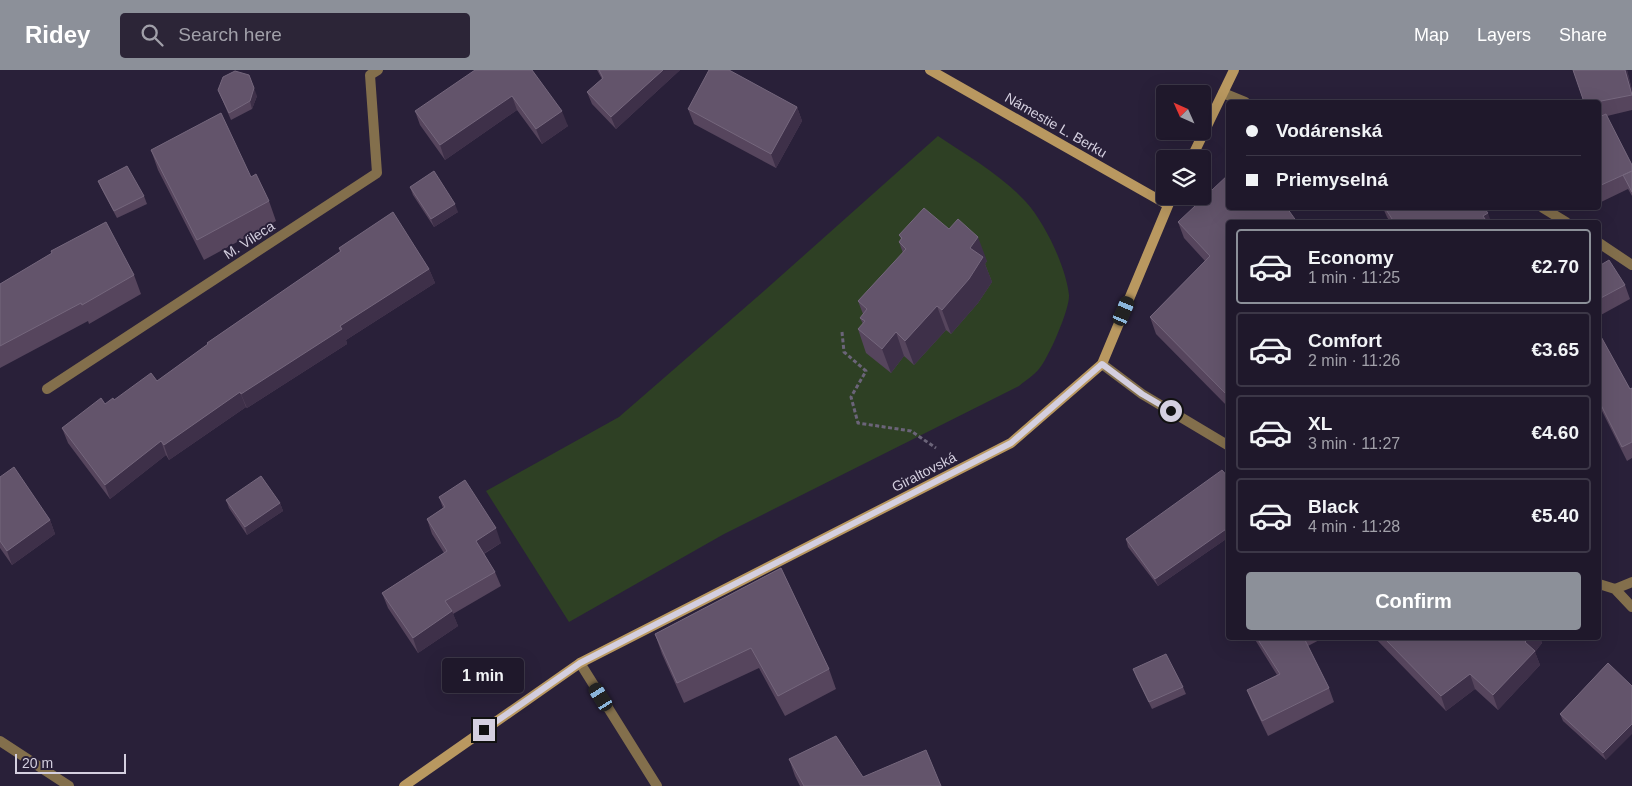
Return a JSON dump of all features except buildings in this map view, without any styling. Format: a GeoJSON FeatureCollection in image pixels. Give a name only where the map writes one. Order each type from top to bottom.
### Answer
{"type":"FeatureCollection","features":[{"type":"Feature","properties":{"kind":"street","name":"M. Vileca"},"geometry":{"type":"LineString","coordinates":[[47,388],[377,173],[370,75],[378,70]]}},
{"type":"Feature","properties":{"kind":"street","name":"Námestie L. Berku"},"geometry":{"type":"LineString","coordinates":[[930,70],[1156,192]]}},
{"type":"Feature","properties":{"kind":"street"},"geometry":{"type":"LineString","coordinates":[[1194,150],[1234,70]]}},
{"type":"Feature","properties":{"kind":"street"},"geometry":{"type":"LineString","coordinates":[[1223,93],[1240,100]]}},
{"type":"Feature","properties":{"kind":"street","name":"Giraltovská"},"geometry":{"type":"LineString","coordinates":[[404,786],[580,663],[1011,443],[1102,364],[1168,205]]}},
{"type":"Feature","properties":{"kind":"street"},"geometry":{"type":"LineString","coordinates":[[1546,210],[1563,220]]}},
{"type":"Feature","properties":{"kind":"street"},"geometry":{"type":"LineString","coordinates":[[1601,245],[1632,265]]}},
{"type":"Feature","properties":{"kind":"street"},"geometry":{"type":"LineString","coordinates":[[1102,364],[1142,394],[1226,444]]}},
{"type":"Feature","properties":{"kind":"street"},"geometry":{"type":"LineString","coordinates":[[1615,589],[1632,582]]}},
{"type":"Feature","properties":{"kind":"street"},"geometry":{"type":"LineString","coordinates":[[1601,585],[1615,589],[1632,608]]}},
{"type":"Feature","properties":{"kind":"street"},"geometry":{"type":"LineString","coordinates":[[580,663],[657,786]]}},
{"type":"Feature","properties":{"kind":"street"},"geometry":{"type":"LineString","coordinates":[[0,741],[70,786]]}},
{"type":"Feature","properties":{"kind":"path"},"geometry":{"type":"LineString","coordinates":[[842,332],[844,352],[866,371],[851,397],[858,423],[911,431],[936,448]]}},
{"type":"Feature","properties":{"kind":"green space"},"geometry":{"type":"Polygon","coordinates":[[[938,136],[984,166],[1016,192],[1033,211],[1054,246],[1064,272],[1069,295],[1058,334],[1043,364],[1019,386],[724,534],[569,622],[486,491],[619,417],[938,136]]]}},
{"type":"Feature","properties":{"kind":"route"},"geometry":{"type":"LineString","coordinates":[[484,730],[580,663],[1011,443],[1102,364],[1142,394],[1171,411]]}}]}
